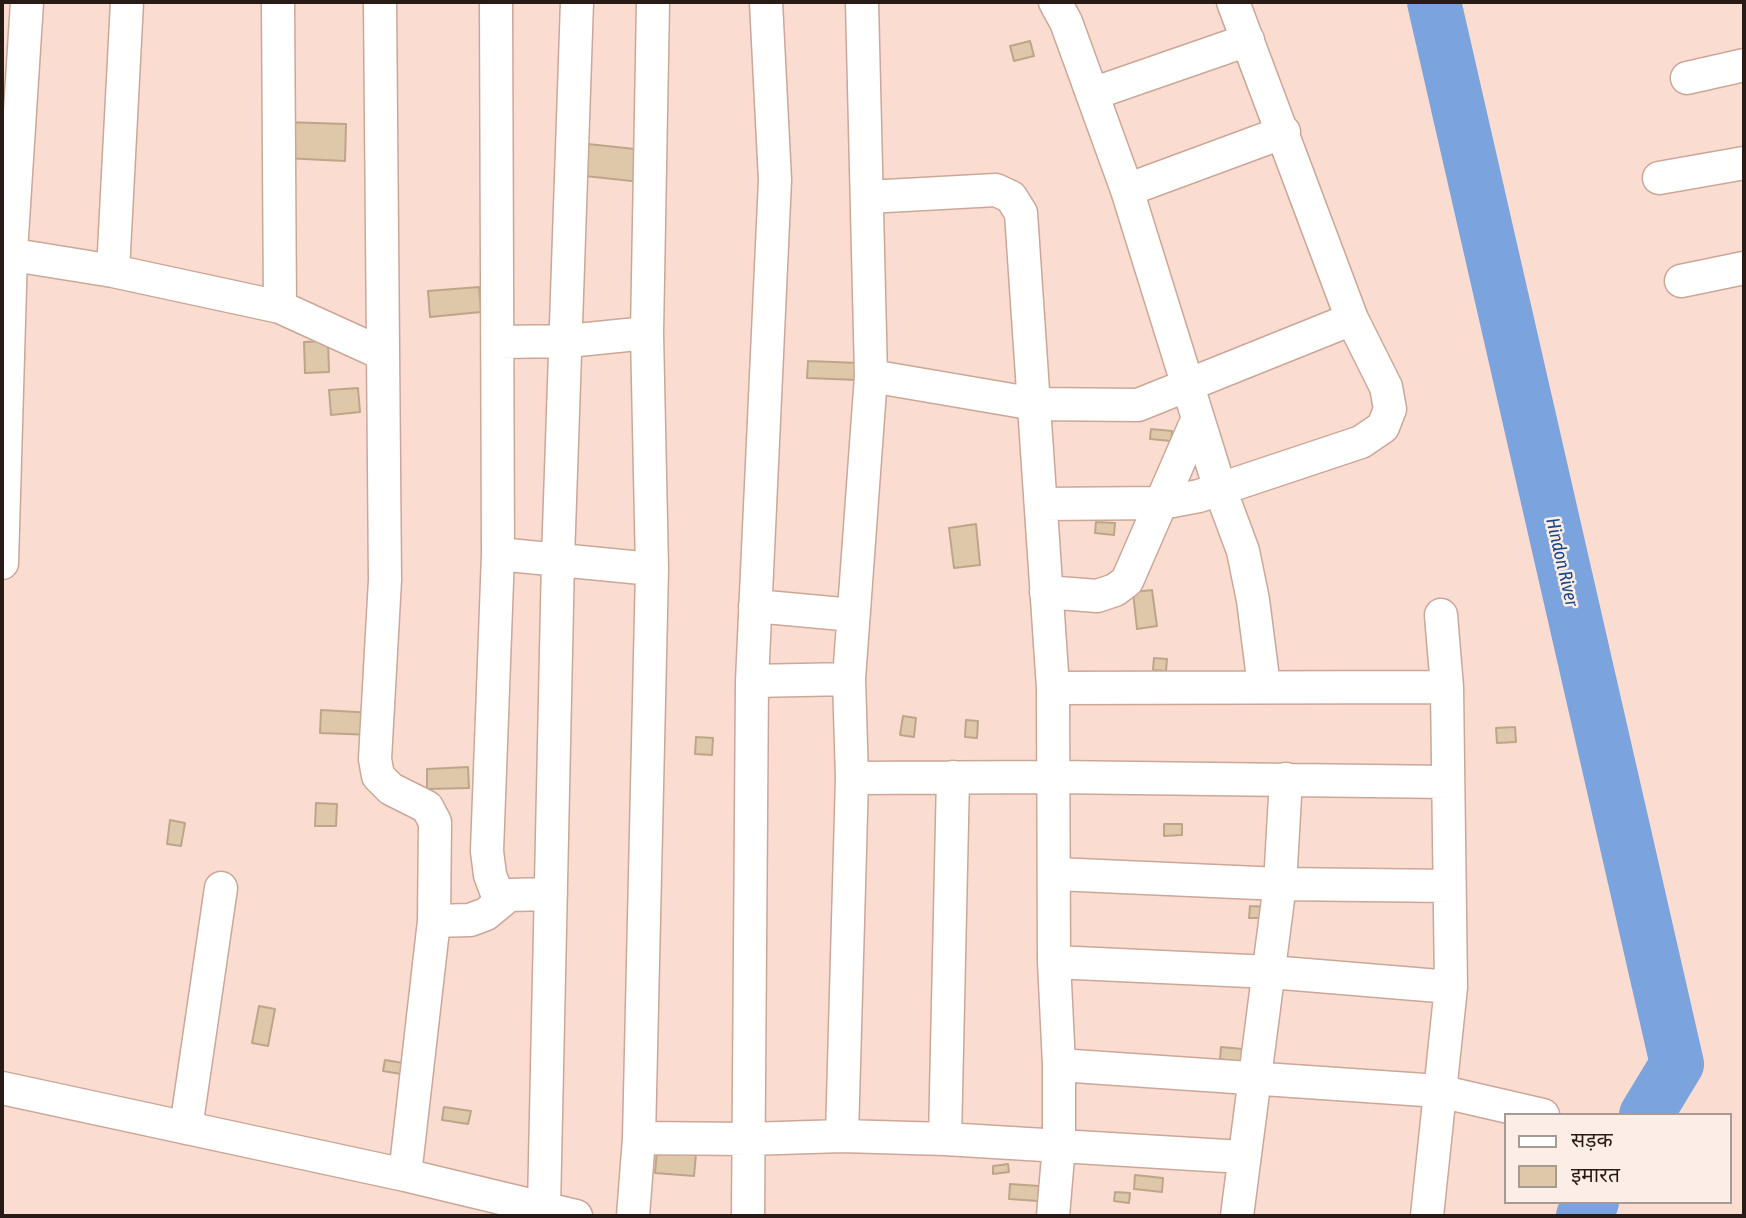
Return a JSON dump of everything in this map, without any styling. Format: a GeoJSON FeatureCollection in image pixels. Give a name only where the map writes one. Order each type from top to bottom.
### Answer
{"type":"FeatureCollection","features":[{"type":"Feature","properties":{"kind":"street"},"geometry":{"type":"LineString","coordinates":[[2,563],[6,253],[27,2]]}},
{"type":"Feature","properties":{"kind":"street"},"geometry":{"type":"LineString","coordinates":[[113,271],[127,2]]}},
{"type":"Feature","properties":{"kind":"street"},"geometry":{"type":"LineString","coordinates":[[278,2],[280,307]]}},
{"type":"Feature","properties":{"kind":"street"},"geometry":{"type":"LineString","coordinates":[[380,2],[385,580],[375,758],[378,776],[391,789],[427,807],[435,822],[434,921],[405,1175]]}},
{"type":"Feature","properties":{"kind":"street"},"geometry":{"type":"LineString","coordinates":[[496,2],[498,554],[487,851],[490,875],[500,902]]}},
{"type":"Feature","properties":{"kind":"street"},"geometry":{"type":"LineString","coordinates":[[544,1208],[558,559],[568,341],[577,2]]}},
{"type":"Feature","properties":{"kind":"street"},"geometry":{"type":"LineString","coordinates":[[633,1216],[639,1138],[652,569],[648,333],[653,2]]}},
{"type":"Feature","properties":{"kind":"street"},"geometry":{"type":"LineString","coordinates":[[748,1216],[752,681],[775,180],[766,2]]}},
{"type":"Feature","properties":{"kind":"street"},"geometry":{"type":"LineString","coordinates":[[842,1136],[852,778],[849,680],[871,376],[862,2]]}},
{"type":"Feature","properties":{"kind":"street"},"geometry":{"type":"LineString","coordinates":[[1055,2],[1066,22],[1127,190],[1220,489],[1243,551],[1253,600],[1264,685]]}},
{"type":"Feature","properties":{"kind":"street"},"geometry":{"type":"LineString","coordinates":[[1042,504],[1162,503],[1220,489],[1361,442],[1382,427],[1390,409],[1386,387],[1352,319],[1233,2]]}},
{"type":"Feature","properties":{"kind":"street"},"geometry":{"type":"LineString","coordinates":[[1091,94],[1248,40]]}},
{"type":"Feature","properties":{"kind":"street"},"geometry":{"type":"LineString","coordinates":[[1687,78],[1744,65]]}},
{"type":"Feature","properties":{"kind":"street"},"geometry":{"type":"LineString","coordinates":[[1127,190],[1284,132]]}},
{"type":"Feature","properties":{"kind":"street"},"geometry":{"type":"LineString","coordinates":[[1659,178],[1744,163]]}},
{"type":"Feature","properties":{"kind":"street"},"geometry":{"type":"LineString","coordinates":[[868,197],[996,190],[1011,197],[1021,213],[1053,688],[1056,874],[1054,962],[1059,1065],[1059,1145],[1053,1216]]}},
{"type":"Feature","properties":{"kind":"street"},"geometry":{"type":"LineString","coordinates":[[6,253],[113,271],[280,307],[383,354]]}},
{"type":"Feature","properties":{"kind":"street"},"geometry":{"type":"LineString","coordinates":[[1681,281],[1744,268]]}},
{"type":"Feature","properties":{"kind":"street"},"geometry":{"type":"LineString","coordinates":[[871,376],[1035,404],[1138,405],[1157,399],[1187,383],[1352,319]]}},
{"type":"Feature","properties":{"kind":"street"},"geometry":{"type":"LineString","coordinates":[[499,342],[568,341],[648,333]]}},
{"type":"Feature","properties":{"kind":"street"},"geometry":{"type":"LineString","coordinates":[[1046,592],[1097,596],[1115,590],[1127,580],[1198,418]]}},
{"type":"Feature","properties":{"kind":"street"},"geometry":{"type":"LineString","coordinates":[[498,554],[652,569]]}},
{"type":"Feature","properties":{"kind":"street"},"geometry":{"type":"LineString","coordinates":[[755,606],[853,615]]}},
{"type":"Feature","properties":{"kind":"street"},"geometry":{"type":"LineString","coordinates":[[1427,1216],[1451,987],[1447,687],[1441,615]]}},
{"type":"Feature","properties":{"kind":"street"},"geometry":{"type":"LineString","coordinates":[[752,681],[849,680]]}},
{"type":"Feature","properties":{"kind":"street"},"geometry":{"type":"LineString","coordinates":[[1053,688],[1264,685],[1447,687]]}},
{"type":"Feature","properties":{"kind":"street"},"geometry":{"type":"LineString","coordinates":[[945,1139],[953,777]]}},
{"type":"Feature","properties":{"kind":"street"},"geometry":{"type":"LineString","coordinates":[[852,778],[1055,777],[1448,782]]}},
{"type":"Feature","properties":{"kind":"street"},"geometry":{"type":"LineString","coordinates":[[1237,1216],[1242,1157],[1256,1080],[1280,884],[1286,779]]}},
{"type":"Feature","properties":{"kind":"street"},"geometry":{"type":"LineString","coordinates":[[1056,874],[1280,884],[1450,886]]}},
{"type":"Feature","properties":{"kind":"street"},"geometry":{"type":"LineString","coordinates":[[186,1128],[221,888]]}},
{"type":"Feature","properties":{"kind":"street"},"geometry":{"type":"LineString","coordinates":[[434,921],[470,920],[486,914],[509,895],[551,894]]}},
{"type":"Feature","properties":{"kind":"street"},"geometry":{"type":"LineString","coordinates":[[1054,962],[1270,972],[1451,987]]}},
{"type":"Feature","properties":{"kind":"street"},"geometry":{"type":"LineString","coordinates":[[1059,1065],[1439,1091],[1534,1113]]}},
{"type":"Feature","properties":{"kind":"street"},"geometry":{"type":"LineString","coordinates":[[2,1088],[405,1175],[491,1207],[544,1208],[576,1216]]}},
{"type":"Feature","properties":{"kind":"street"},"geometry":{"type":"LineString","coordinates":[[639,1138],[842,1136],[945,1139],[1242,1157]]}},
{"type":"Feature","properties":{"kind":"building"},"geometry":{"type":"Polygon","coordinates":[[[1030,41],[1034,56],[1014,61],[1010,46],[1030,41]]]}},
{"type":"Feature","properties":{"kind":"building"},"geometry":{"type":"Polygon","coordinates":[[[284,122],[346,124],[345,161],[283,158],[284,122]]]}},
{"type":"Feature","properties":{"kind":"building"},"geometry":{"type":"Polygon","coordinates":[[[588,144],[644,150],[641,182],[585,176],[588,144]]]}},
{"type":"Feature","properties":{"kind":"building"},"geometry":{"type":"Polygon","coordinates":[[[479,287],[481,312],[430,317],[428,291],[479,287]]]}},
{"type":"Feature","properties":{"kind":"building"},"geometry":{"type":"Polygon","coordinates":[[[328,341],[329,372],[305,373],[304,342],[328,341]]]}},
{"type":"Feature","properties":{"kind":"building"},"geometry":{"type":"Polygon","coordinates":[[[808,361],[858,363],[857,380],[807,378],[808,361]]]}},
{"type":"Feature","properties":{"kind":"building"},"geometry":{"type":"Polygon","coordinates":[[[358,388],[360,412],[331,415],[329,390],[358,388]]]}},
{"type":"Feature","properties":{"kind":"building"},"geometry":{"type":"Polygon","coordinates":[[[1151,429],[1172,431],[1171,441],[1150,439],[1151,429]]]}},
{"type":"Feature","properties":{"kind":"building"},"geometry":{"type":"Polygon","coordinates":[[[1096,522],[1115,523],[1114,535],[1095,533],[1096,522]]]}},
{"type":"Feature","properties":{"kind":"building"},"geometry":{"type":"Polygon","coordinates":[[[976,524],[980,565],[954,568],[949,528],[976,524]]]}},
{"type":"Feature","properties":{"kind":"building"},"geometry":{"type":"Polygon","coordinates":[[[1152,590],[1157,626],[1137,629],[1133,592],[1152,590]]]}},
{"type":"Feature","properties":{"kind":"building"},"geometry":{"type":"Polygon","coordinates":[[[1154,658],[1167,659],[1166,671],[1153,670],[1154,658]]]}},
{"type":"Feature","properties":{"kind":"building"},"geometry":{"type":"Polygon","coordinates":[[[321,710],[374,713],[373,735],[320,733],[321,710]]]}},
{"type":"Feature","properties":{"kind":"building"},"geometry":{"type":"Polygon","coordinates":[[[903,716],[916,718],[914,737],[900,735],[903,716]]]}},
{"type":"Feature","properties":{"kind":"building"},"geometry":{"type":"Polygon","coordinates":[[[966,720],[978,721],[977,738],[965,737],[966,720]]]}},
{"type":"Feature","properties":{"kind":"building"},"geometry":{"type":"Polygon","coordinates":[[[1515,727],[1516,742],[1497,743],[1496,728],[1515,727]]]}},
{"type":"Feature","properties":{"kind":"building"},"geometry":{"type":"Polygon","coordinates":[[[696,737],[713,738],[712,755],[695,754],[696,737]]]}},
{"type":"Feature","properties":{"kind":"building"},"geometry":{"type":"Polygon","coordinates":[[[468,767],[469,788],[427,789],[427,769],[468,767]]]}},
{"type":"Feature","properties":{"kind":"building"},"geometry":{"type":"Polygon","coordinates":[[[316,803],[337,804],[336,826],[315,826],[316,803]]]}},
{"type":"Feature","properties":{"kind":"building"},"geometry":{"type":"Polygon","coordinates":[[[170,820],[185,823],[181,846],[167,844],[170,820]]]}},
{"type":"Feature","properties":{"kind":"building"},"geometry":{"type":"Polygon","coordinates":[[[1164,824],[1182,824],[1182,835],[1164,836],[1164,824]]]}},
{"type":"Feature","properties":{"kind":"building"},"geometry":{"type":"Polygon","coordinates":[[[1250,906],[1267,907],[1267,918],[1249,918],[1250,906]]]}},
{"type":"Feature","properties":{"kind":"building"},"geometry":{"type":"Polygon","coordinates":[[[259,1006],[275,1009],[268,1046],[252,1043],[259,1006]]]}},
{"type":"Feature","properties":{"kind":"building"},"geometry":{"type":"Polygon","coordinates":[[[1221,1047],[1243,1049],[1242,1062],[1220,1059],[1221,1047]]]}},
{"type":"Feature","properties":{"kind":"building"},"geometry":{"type":"Polygon","coordinates":[[[385,1060],[403,1063],[401,1074],[383,1071],[385,1060]]]}},
{"type":"Feature","properties":{"kind":"building"},"geometry":{"type":"Polygon","coordinates":[[[444,1107],[471,1111],[468,1124],[442,1120],[444,1107]]]}},
{"type":"Feature","properties":{"kind":"building"},"geometry":{"type":"Polygon","coordinates":[[[657,1150],[696,1154],[694,1176],[655,1173],[657,1150]]]}},
{"type":"Feature","properties":{"kind":"building"},"geometry":{"type":"Polygon","coordinates":[[[1008,1164],[1009,1172],[993,1174],[993,1166],[1008,1164]]]}},
{"type":"Feature","properties":{"kind":"building"},"geometry":{"type":"Polygon","coordinates":[[[1135,1175],[1163,1178],[1162,1192],[1134,1189],[1135,1175]]]}},
{"type":"Feature","properties":{"kind":"building"},"geometry":{"type":"Polygon","coordinates":[[[1010,1184],[1039,1186],[1038,1201],[1009,1199],[1010,1184]]]}},
{"type":"Feature","properties":{"kind":"building"},"geometry":{"type":"Polygon","coordinates":[[[1115,1192],[1130,1193],[1129,1203],[1114,1201],[1115,1192]]]}},
{"type":"Feature","properties":{"kind":"waterway","name":"Hindon River"},"geometry":{"type":"LineString","coordinates":[[1434,2],[1677,1064],[1647,1113]]}},
{"type":"Feature","properties":{"kind":"waterway","name":"Hindon River"},"geometry":{"type":"LineString","coordinates":[[1583,1216],[1591,1204]]}}]}
